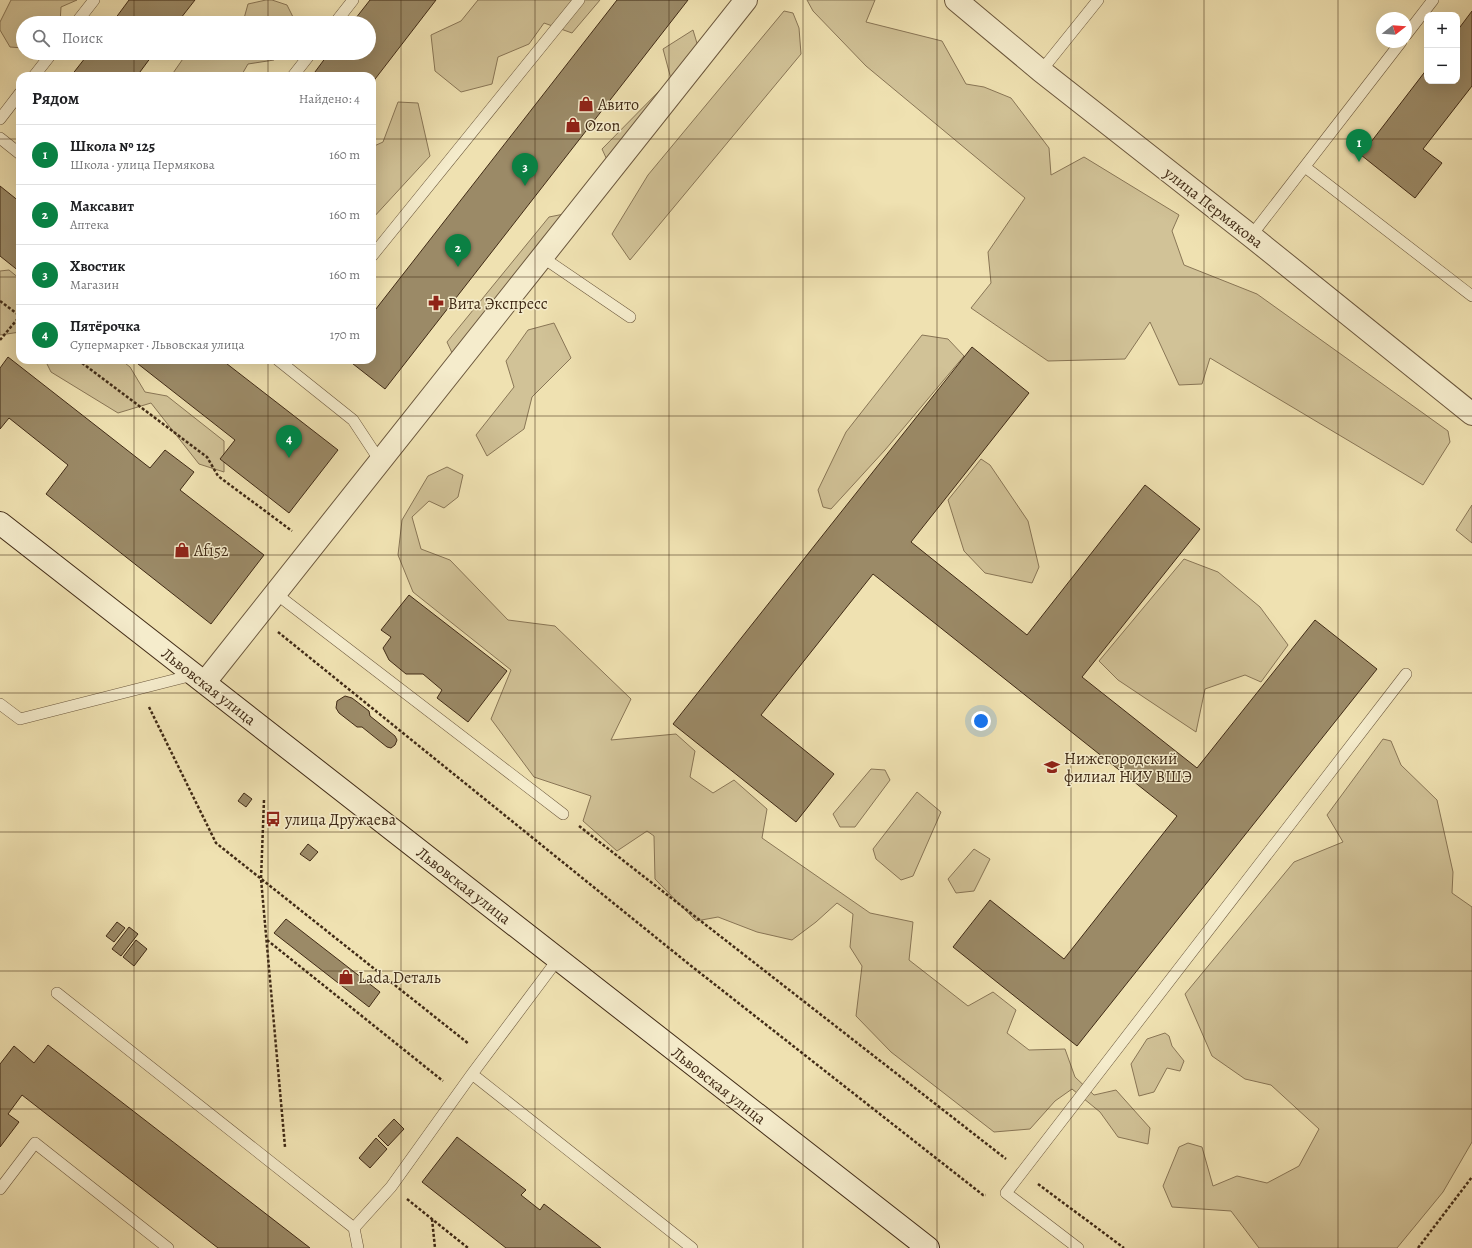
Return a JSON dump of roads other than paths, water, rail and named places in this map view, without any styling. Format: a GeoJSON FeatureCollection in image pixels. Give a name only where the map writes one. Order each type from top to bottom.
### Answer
{"type":"FeatureCollection","features":[{"type":"Feature","properties":{"kind":"street"},"geometry":{"type":"LineString","coordinates":[[199,678],[257,616],[275,594],[746,0]]}},
{"type":"Feature","properties":{"kind":"street","name":"улица Пермякова"},"geometry":{"type":"LineString","coordinates":[[956,0],[1041,71],[1251,236],[1472,414]]}},
{"type":"Feature","properties":{"kind":"street","name":"Львовская улица"},"geometry":{"type":"LineString","coordinates":[[0,523],[928,1248]]}},
{"type":"Feature","properties":{"kind":"lane"},"geometry":{"type":"LineString","coordinates":[[81,16],[94,0]]}},
{"type":"Feature","properties":{"kind":"lane"},"geometry":{"type":"LineString","coordinates":[[340,16],[353,0]]}},
{"type":"Feature","properties":{"kind":"lane"},"geometry":{"type":"LineString","coordinates":[[376,251],[579,0]]}},
{"type":"Feature","properties":{"kind":"lane"},"geometry":{"type":"LineString","coordinates":[[1041,71],[1098,0]]}},
{"type":"Feature","properties":{"kind":"lane"},"geometry":{"type":"LineString","coordinates":[[1412,27],[1433,0]]}},
{"type":"Feature","properties":{"kind":"lane"},"geometry":{"type":"LineString","coordinates":[[1251,236],[1396,48]]}},
{"type":"Feature","properties":{"kind":"lane"},"geometry":{"type":"LineString","coordinates":[[37,72],[47,60]]}},
{"type":"Feature","properties":{"kind":"lane"},"geometry":{"type":"LineString","coordinates":[[296,72],[306,60]]}},
{"type":"Feature","properties":{"kind":"lane"},"geometry":{"type":"LineString","coordinates":[[0,119],[16,99]]}},
{"type":"Feature","properties":{"kind":"lane"},"geometry":{"type":"LineString","coordinates":[[0,138],[16,151]]}},
{"type":"Feature","properties":{"kind":"lane"},"geometry":{"type":"LineString","coordinates":[[1305,167],[1472,296]]}},
{"type":"Feature","properties":{"kind":"lane"},"geometry":{"type":"LineString","coordinates":[[542,257],[630,317]]}},
{"type":"Feature","properties":{"kind":"lane"},"geometry":{"type":"LineString","coordinates":[[286,364],[353,420],[380,461]]}},
{"type":"Feature","properties":{"kind":"lane"},"geometry":{"type":"LineString","coordinates":[[275,594],[563,814]]}},
{"type":"Feature","properties":{"kind":"lane"},"geometry":{"type":"LineString","coordinates":[[1078,1248],[1006,1193],[1406,674]]}},
{"type":"Feature","properties":{"kind":"lane"},"geometry":{"type":"LineString","coordinates":[[0,704],[20,719],[140,688],[199,678]]}},
{"type":"Feature","properties":{"kind":"lane"},"geometry":{"type":"LineString","coordinates":[[354,1228],[391,1187],[458,1093],[558,959]]}},
{"type":"Feature","properties":{"kind":"lane"},"geometry":{"type":"LineString","coordinates":[[57,993],[354,1228],[358,1248]]}},
{"type":"Feature","properties":{"kind":"lane"},"geometry":{"type":"LineString","coordinates":[[472,1074],[692,1248]]}},
{"type":"Feature","properties":{"kind":"lane"},"geometry":{"type":"LineString","coordinates":[[0,1189],[35,1143],[168,1248]]}},
{"type":"Feature","properties":{"kind":"place","name":"Авито"},"geometry":{"type":"Point","coordinates":[586,104]}},
{"type":"Feature","properties":{"kind":"place","name":"Ozon"},"geometry":{"type":"Point","coordinates":[573,125]}},
{"type":"Feature","properties":{"kind":"place","name":"Школа № 125"},"geometry":{"type":"Point","coordinates":[1359,162]}},
{"type":"Feature","properties":{"kind":"place","name":"Хвостик"},"geometry":{"type":"Point","coordinates":[525,186]}},
{"type":"Feature","properties":{"kind":"place","name":"Максавит"},"geometry":{"type":"Point","coordinates":[458,267]}},
{"type":"Feature","properties":{"kind":"place","name":"Вита Экспресс"},"geometry":{"type":"Point","coordinates":[436,303]}},
{"type":"Feature","properties":{"kind":"place","name":"Пятёрочка"},"geometry":{"type":"Point","coordinates":[289,458]}},
{"type":"Feature","properties":{"kind":"place","name":"Af152"},"geometry":{"type":"Point","coordinates":[182,550]}},
{"type":"Feature","properties":{"kind":"place","name":"Нижегородский филиал НИУ ВШЭ"},"geometry":{"type":"Point","coordinates":[1052,767]}},
{"type":"Feature","properties":{"kind":"place","name":"улица Дружаева"},"geometry":{"type":"Point","coordinates":[273,819]}},
{"type":"Feature","properties":{"kind":"place","name":"Lada Dеталь"},"geometry":{"type":"Point","coordinates":[346,977]}}]}
